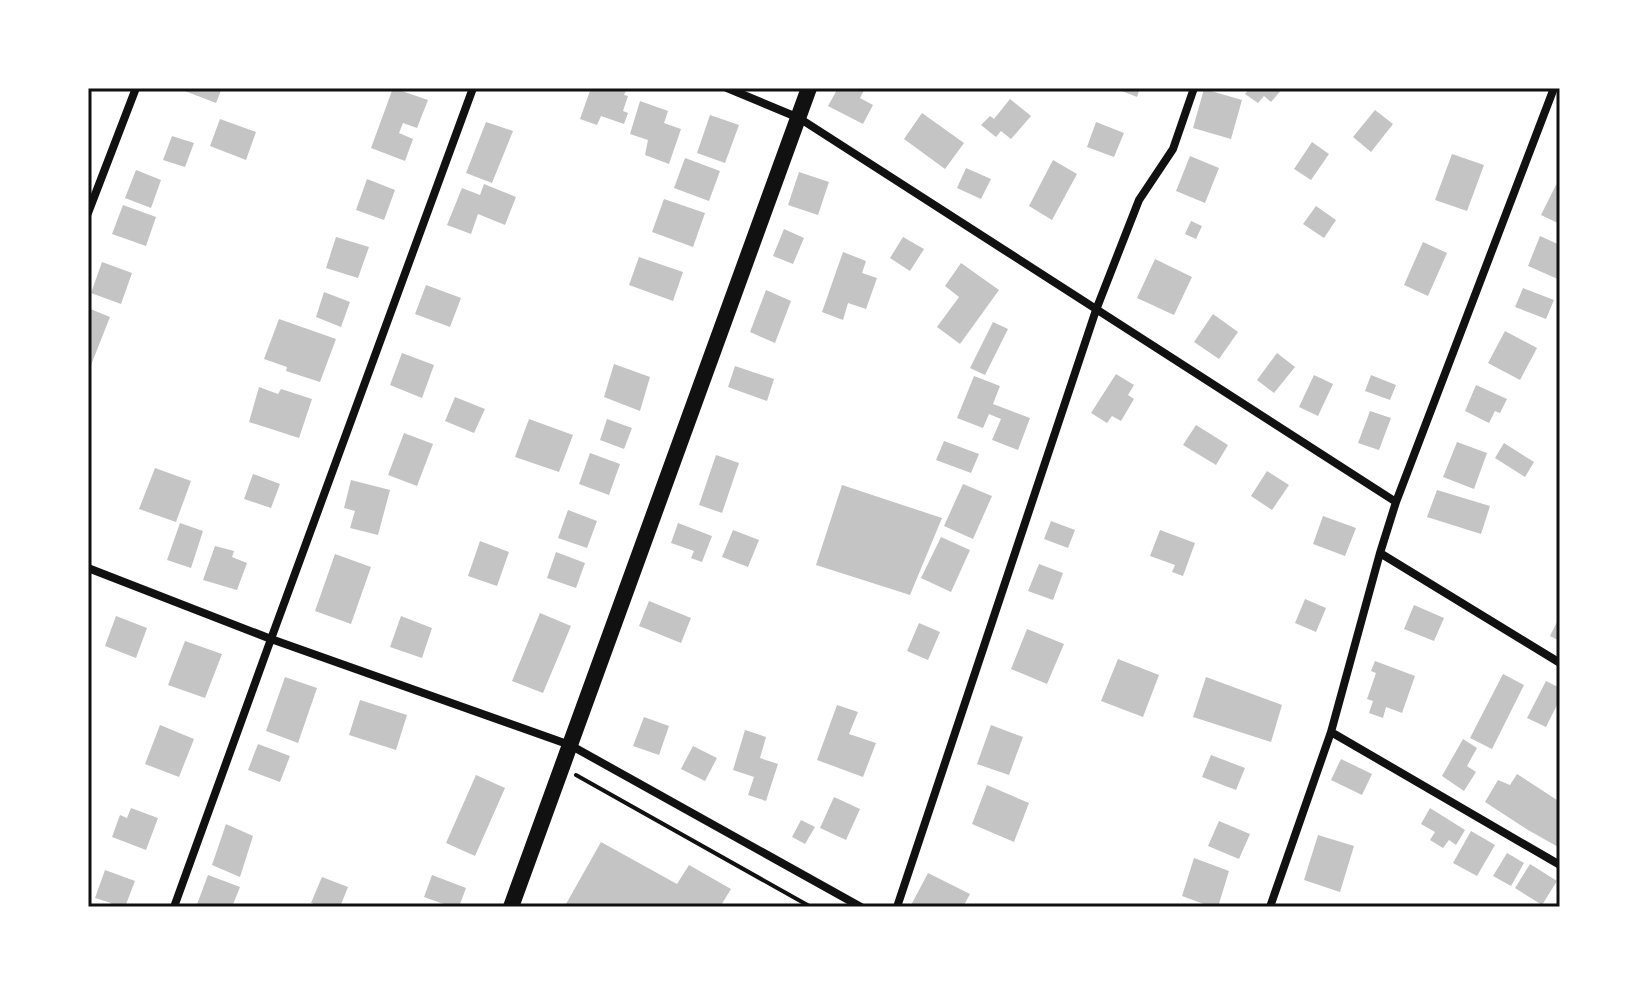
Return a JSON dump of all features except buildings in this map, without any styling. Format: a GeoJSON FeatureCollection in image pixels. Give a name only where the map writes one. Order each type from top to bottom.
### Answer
{"type":"FeatureCollection","features":[{"type":"Feature","properties":{"kind":"main road"},"geometry":{"type":"LineString","coordinates":[[511,907],[809,88]]}},
{"type":"Feature","properties":{"kind":"street"},"geometry":{"type":"LineString","coordinates":[[88,213],[136,88]]}},
{"type":"Feature","properties":{"kind":"street"},"geometry":{"type":"LineString","coordinates":[[174,907],[473,88]]}},
{"type":"Feature","properties":{"kind":"street"},"geometry":{"type":"LineString","coordinates":[[727,88],[799,118],[1396,502]]}},
{"type":"Feature","properties":{"kind":"street"},"geometry":{"type":"LineString","coordinates":[[897,907],[1096,310],[1139,200],[1173,149],[1194,88]]}},
{"type":"Feature","properties":{"kind":"street"},"geometry":{"type":"LineString","coordinates":[[1270,907],[1331,732],[1396,502],[1554,88]]}},
{"type":"Feature","properties":{"kind":"street"},"geometry":{"type":"LineString","coordinates":[[1380,553],[1560,663]]}},
{"type":"Feature","properties":{"kind":"street"},"geometry":{"type":"LineString","coordinates":[[88,568],[271,639],[570,745],[861,907]]}},
{"type":"Feature","properties":{"kind":"street"},"geometry":{"type":"LineString","coordinates":[[1331,732],[1560,865]]}},
{"type":"Feature","properties":{"kind":"path"},"geometry":{"type":"LineString","coordinates":[[576,775],[811,907]]}}]}
